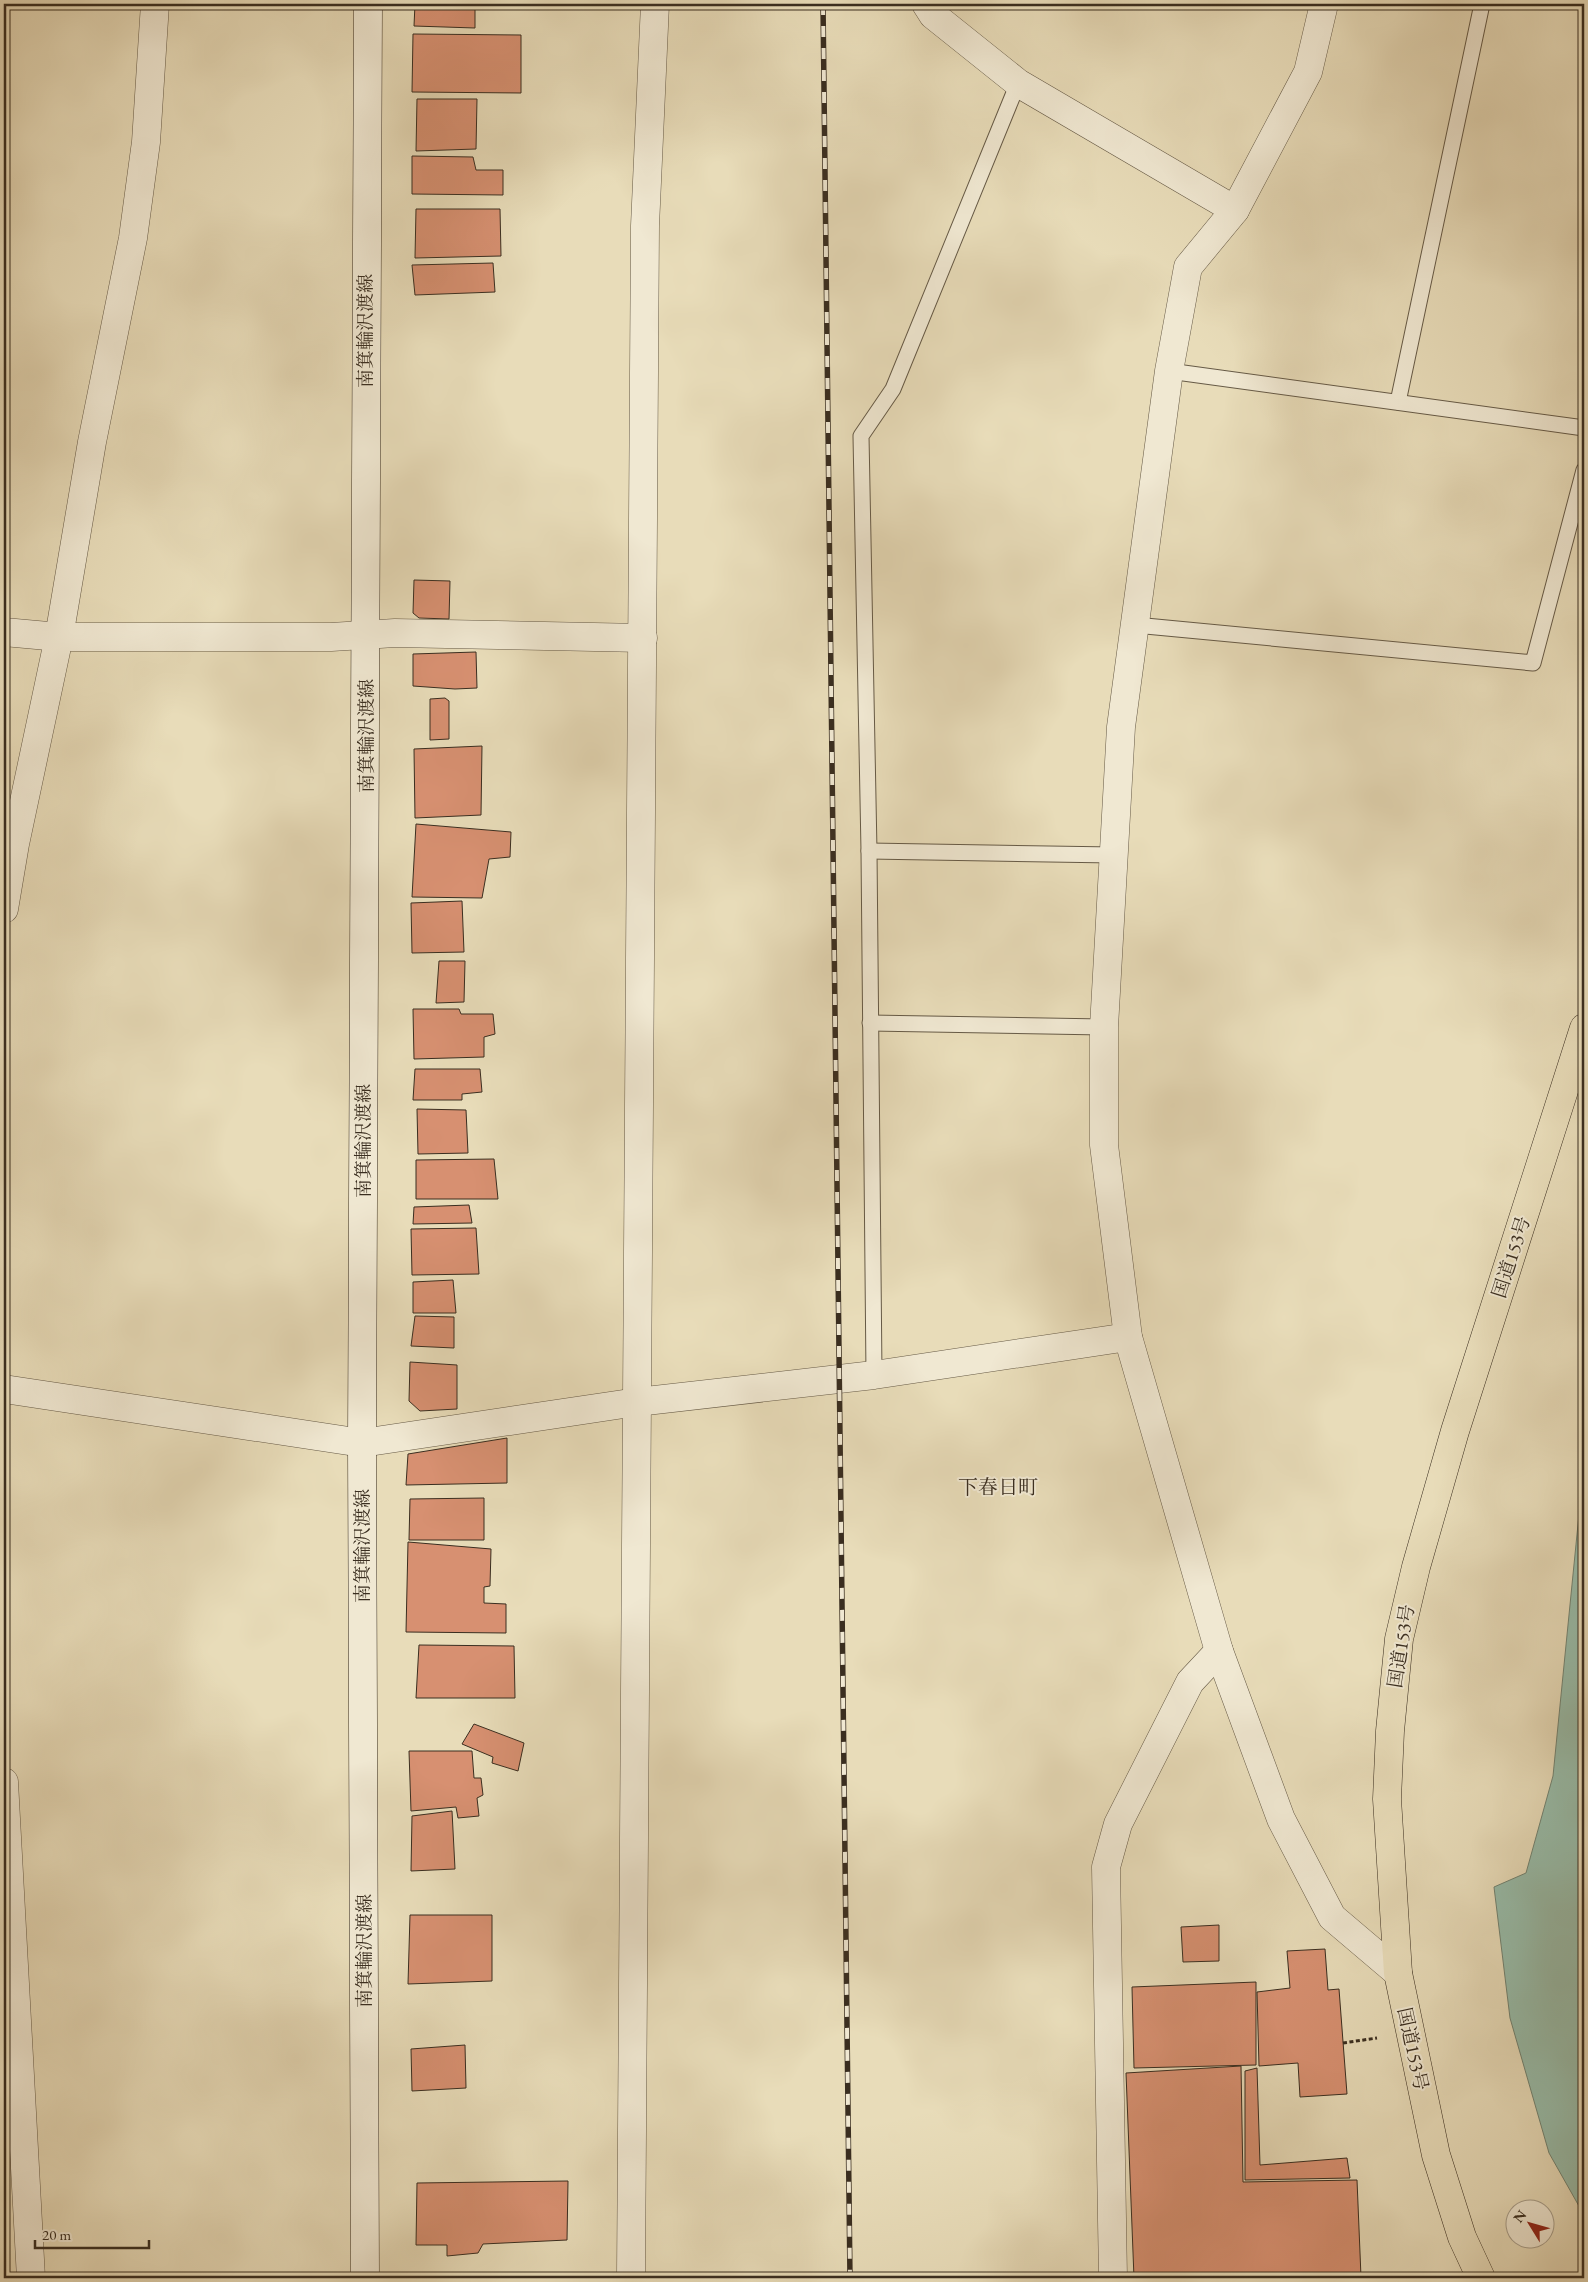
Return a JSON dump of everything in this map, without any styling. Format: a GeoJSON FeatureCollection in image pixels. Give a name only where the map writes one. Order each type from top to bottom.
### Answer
{"type":"FeatureCollection","features":[{"type":"Feature","properties":{"kind":"highway","name":"国道153号"},"geometry":{"type":"LineString","coordinates":[[1481,2278],[1462,2237],[1436,2155],[1398,1973],[1387,1799],[1390,1731],[1399,1639],[1416,1567],[1455,1431],[1584,1028]]}},
{"type":"Feature","properties":{"kind":"street"},"geometry":{"type":"LineString","coordinates":[[4,909],[15,844],[59,636],[92,442],[133,238],[146,142],[155,4]]}},
{"type":"Feature","properties":{"kind":"street","name":"南箕輪沢渡線"},"geometry":{"type":"LineString","coordinates":[[365,2278],[362,1443],[368,4]]}},
{"type":"Feature","properties":{"kind":"street"},"geometry":{"type":"LineString","coordinates":[[631,2278],[645,226],[655,4]]}},
{"type":"Feature","properties":{"kind":"street"},"geometry":{"type":"LineString","coordinates":[[926,4],[933,15],[1018,83],[1235,210]]}},
{"type":"Feature","properties":{"kind":"street"},"geometry":{"type":"LineString","coordinates":[[1324,4],[1308,72],[1235,210],[1188,267],[1169,371],[1121,727],[1104,1027],[1104,1145],[1128,1337],[1219,1651],[1281,1819],[1332,1917],[1398,1973]]}},
{"type":"Feature","properties":{"kind":"street"},"geometry":{"type":"LineString","coordinates":[[4,632],[59,636],[331,637],[366,634],[643,638]]}},
{"type":"Feature","properties":{"kind":"street"},"geometry":{"type":"LineString","coordinates":[[4,1389],[362,1443],[637,1402],[874,1375],[1128,1337]]}},
{"type":"Feature","properties":{"kind":"street"},"geometry":{"type":"LineString","coordinates":[[1113,2278],[1106,1867],[1118,1824],[1190,1682],[1219,1651]]}},
{"type":"Feature","properties":{"kind":"street"},"geometry":{"type":"LineString","coordinates":[[4,1782],[31,2278]]}},
{"type":"Feature","properties":{"kind":"lane"},"geometry":{"type":"LineString","coordinates":[[1398,402],[1482,4]]}},
{"type":"Feature","properties":{"kind":"lane"},"geometry":{"type":"LineString","coordinates":[[874,1375],[869,852],[860,436],[893,389],[1018,83]]}},
{"type":"Feature","properties":{"kind":"lane"},"geometry":{"type":"LineString","coordinates":[[1169,371],[1584,428]]}},
{"type":"Feature","properties":{"kind":"lane"},"geometry":{"type":"LineString","coordinates":[[1135,625],[1533,663],[1584,470]]}},
{"type":"Feature","properties":{"kind":"lane"},"geometry":{"type":"LineString","coordinates":[[869,852],[1114,855]]}},
{"type":"Feature","properties":{"kind":"lane"},"geometry":{"type":"LineString","coordinates":[[870,1023],[1104,1027]]}},
{"type":"Feature","properties":{"kind":"path"},"geometry":{"type":"LineString","coordinates":[[1343,2042],[1377,2038]]}},
{"type":"Feature","properties":{"kind":"shaded area"},"geometry":{"type":"Polygon","coordinates":[[[1584,1464],[1584,2215],[1549,2153],[1510,2018],[1494,1887],[1526,1873],[1553,1776],[1584,1464]]]}},
{"type":"Feature","properties":{"kind":"building"},"geometry":{"type":"Polygon","coordinates":[[[415,4],[475,4],[475,28],[414,26],[415,4]]]}},
{"type":"Feature","properties":{"kind":"building"},"geometry":{"type":"Polygon","coordinates":[[[413,34],[521,35],[521,93],[412,92],[413,34]]]}},
{"type":"Feature","properties":{"kind":"building"},"geometry":{"type":"Polygon","coordinates":[[[417,99],[477,99],[476,149],[416,151],[417,99]]]}},
{"type":"Feature","properties":{"kind":"building"},"geometry":{"type":"Polygon","coordinates":[[[412,156],[473,157],[476,170],[503,170],[503,195],[412,194],[412,156]]]}},
{"type":"Feature","properties":{"kind":"building"},"geometry":{"type":"Polygon","coordinates":[[[416,209],[500,209],[501,256],[415,258],[416,209]]]}},
{"type":"Feature","properties":{"kind":"building"},"geometry":{"type":"Polygon","coordinates":[[[493,263],[495,292],[415,295],[412,265],[493,263]]]}},
{"type":"Feature","properties":{"kind":"building"},"geometry":{"type":"Polygon","coordinates":[[[414,580],[450,581],[449,619],[419,618],[413,613],[414,580]]]}},
{"type":"Feature","properties":{"kind":"building"},"geometry":{"type":"Polygon","coordinates":[[[476,652],[477,688],[455,689],[413,686],[413,654],[476,652]]]}},
{"type":"Feature","properties":{"kind":"building"},"geometry":{"type":"Polygon","coordinates":[[[445,698],[449,701],[449,739],[430,740],[430,699],[445,698]]]}},
{"type":"Feature","properties":{"kind":"building"},"geometry":{"type":"Polygon","coordinates":[[[482,746],[481,815],[415,818],[414,749],[482,746]]]}},
{"type":"Feature","properties":{"kind":"building"},"geometry":{"type":"Polygon","coordinates":[[[416,824],[511,832],[510,857],[489,859],[482,898],[412,897],[416,824]]]}},
{"type":"Feature","properties":{"kind":"building"},"geometry":{"type":"Polygon","coordinates":[[[462,901],[464,952],[412,953],[411,903],[462,901]]]}},
{"type":"Feature","properties":{"kind":"building"},"geometry":{"type":"Polygon","coordinates":[[[439,961],[465,961],[464,1002],[436,1003],[439,961]]]}},
{"type":"Feature","properties":{"kind":"building"},"geometry":{"type":"Polygon","coordinates":[[[413,1009],[459,1009],[461,1014],[493,1014],[495,1034],[484,1037],[484,1057],[414,1059],[413,1009]]]}},
{"type":"Feature","properties":{"kind":"building"},"geometry":{"type":"Polygon","coordinates":[[[415,1069],[480,1069],[482,1092],[462,1094],[462,1100],[413,1100],[415,1069]]]}},
{"type":"Feature","properties":{"kind":"building"},"geometry":{"type":"Polygon","coordinates":[[[417,1109],[466,1110],[468,1153],[418,1154],[417,1109]]]}},
{"type":"Feature","properties":{"kind":"building"},"geometry":{"type":"Polygon","coordinates":[[[494,1159],[498,1199],[416,1199],[416,1160],[494,1159]]]}},
{"type":"Feature","properties":{"kind":"building"},"geometry":{"type":"Polygon","coordinates":[[[469,1205],[472,1223],[413,1224],[414,1207],[469,1205]]]}},
{"type":"Feature","properties":{"kind":"building"},"geometry":{"type":"Polygon","coordinates":[[[476,1228],[479,1274],[412,1275],[411,1229],[476,1228]]]}},
{"type":"Feature","properties":{"kind":"building"},"geometry":{"type":"Polygon","coordinates":[[[453,1280],[456,1313],[413,1313],[413,1282],[453,1280]]]}},
{"type":"Feature","properties":{"kind":"building"},"geometry":{"type":"Polygon","coordinates":[[[415,1316],[454,1317],[454,1348],[411,1346],[415,1316]]]}},
{"type":"Feature","properties":{"kind":"building"},"geometry":{"type":"Polygon","coordinates":[[[410,1362],[457,1365],[457,1409],[420,1411],[409,1401],[410,1362]]]}},
{"type":"Feature","properties":{"kind":"building"},"geometry":{"type":"Polygon","coordinates":[[[507,1438],[507,1483],[406,1485],[408,1454],[507,1438]]]}},
{"type":"Feature","properties":{"kind":"building"},"geometry":{"type":"Polygon","coordinates":[[[484,1498],[484,1540],[409,1540],[410,1499],[484,1498]]]}},
{"type":"Feature","properties":{"kind":"building"},"geometry":{"type":"Polygon","coordinates":[[[408,1542],[491,1549],[490,1586],[484,1587],[484,1603],[506,1604],[506,1633],[406,1632],[408,1542]]]}},
{"type":"Feature","properties":{"kind":"building"},"geometry":{"type":"Polygon","coordinates":[[[419,1645],[514,1646],[515,1698],[416,1698],[419,1645]]]}},
{"type":"Feature","properties":{"kind":"building"},"geometry":{"type":"Polygon","coordinates":[[[474,1724],[524,1743],[518,1771],[492,1763],[493,1757],[462,1744],[474,1724]]]}},
{"type":"Feature","properties":{"kind":"building"},"geometry":{"type":"Polygon","coordinates":[[[409,1751],[472,1751],[474,1778],[481,1778],[483,1795],[477,1798],[479,1816],[458,1818],[456,1807],[411,1811],[409,1751]]]}},
{"type":"Feature","properties":{"kind":"building"},"geometry":{"type":"Polygon","coordinates":[[[452,1811],[455,1869],[411,1871],[412,1816],[452,1811]]]}},
{"type":"Feature","properties":{"kind":"building"},"geometry":{"type":"Polygon","coordinates":[[[410,1915],[492,1915],[492,1981],[408,1984],[410,1915]]]}},
{"type":"Feature","properties":{"kind":"building"},"geometry":{"type":"Polygon","coordinates":[[[1219,1925],[1219,1961],[1183,1962],[1181,1927],[1219,1925]]]}},
{"type":"Feature","properties":{"kind":"building"},"geometry":{"type":"Polygon","coordinates":[[[1325,1949],[1328,1990],[1339,1989],[1347,2094],[1300,2097],[1298,2063],[1259,2066],[1257,1992],[1290,1988],[1287,1951],[1325,1949]]]}},
{"type":"Feature","properties":{"kind":"building"},"geometry":{"type":"Polygon","coordinates":[[[1256,1982],[1256,2065],[1134,2068],[1132,1987],[1256,1982]]]}},
{"type":"Feature","properties":{"kind":"building"},"geometry":{"type":"Polygon","coordinates":[[[465,2045],[466,2088],[412,2091],[411,2049],[465,2045]]]}},
{"type":"Feature","properties":{"kind":"building"},"geometry":{"type":"Polygon","coordinates":[[[1241,2066],[1243,2182],[1357,2180],[1361,2277],[1134,2278],[1126,2073],[1241,2066]]]}},
{"type":"Feature","properties":{"kind":"building"},"geometry":{"type":"Polygon","coordinates":[[[1257,2068],[1260,2165],[1347,2158],[1350,2178],[1245,2180],[1245,2071],[1257,2068]]]}},
{"type":"Feature","properties":{"kind":"building"},"geometry":{"type":"Polygon","coordinates":[[[568,2181],[567,2240],[483,2244],[478,2253],[447,2256],[447,2245],[416,2245],[417,2183],[568,2181]]]}},
{"type":"Feature","properties":{"kind":"railway"},"geometry":{"type":"LineString","coordinates":[[823,4],[850,2278]]}},
{"type":"Feature","properties":{"kind":"district","name":"下春日町"},"geometry":{"type":"Point","coordinates":[998,1487]}}]}
